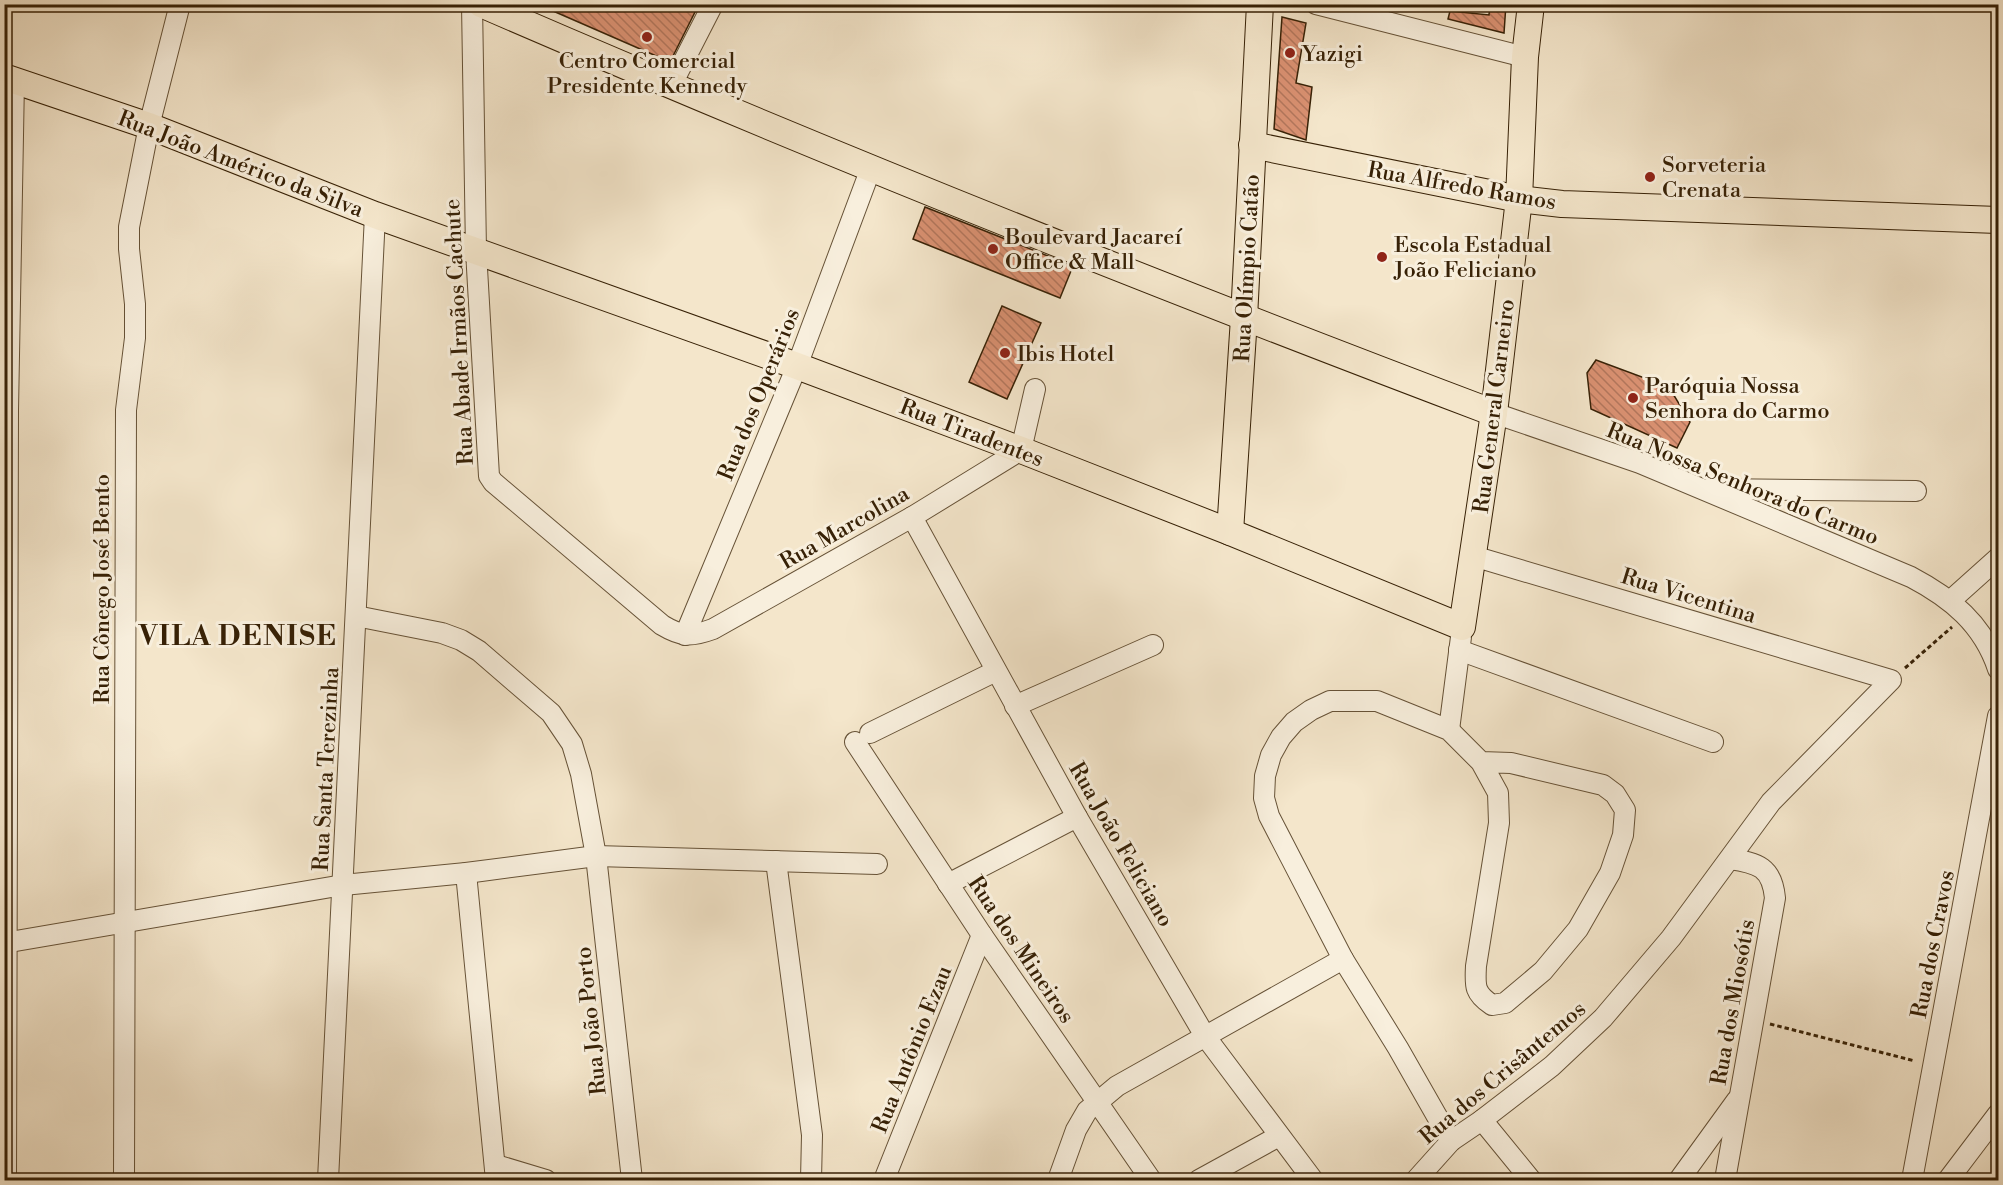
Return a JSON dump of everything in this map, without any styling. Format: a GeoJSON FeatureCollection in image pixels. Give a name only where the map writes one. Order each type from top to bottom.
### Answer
{"type":"FeatureCollection","features":[{"type":"Feature","properties":{"kind":"main road"},"geometry":{"type":"LineString","coordinates":[[481,4],[671,86],[871,168],[1244,318],[1494,413]]}},
{"type":"Feature","properties":{"kind":"main road","name":"Rua Olímpio Catão"},"geometry":{"type":"LineString","coordinates":[[1230,532],[1244,318],[1260,4]]}},
{"type":"Feature","properties":{"kind":"main road","name":"Rua General Carneiro"},"geometry":{"type":"LineString","coordinates":[[1461,639],[1494,413],[1519,199],[1525,57],[1531,4]]}},
{"type":"Feature","properties":{"kind":"main road","name":"Rua João Américo da Silva"},"geometry":{"type":"LineString","coordinates":[[9,79],[149,126],[375,215],[476,251]]}},
{"type":"Feature","properties":{"kind":"main road","name":"Rua Alfredo Ramos"},"geometry":{"type":"LineString","coordinates":[[1252,145],[1519,199],[1562,204],[1998,220]]}},
{"type":"Feature","properties":{"kind":"main road","name":"Rua Tiradentes"},"geometry":{"type":"LineString","coordinates":[[476,251],[797,366],[1230,532],[1461,639]]}},
{"type":"Feature","properties":{"kind":"street","name":"Rua Cônego José Bento"},"geometry":{"type":"LineString","coordinates":[[123,1180],[126,410],[135,338],[135,304],[129,227],[149,126],[180,4]]}},
{"type":"Feature","properties":{"kind":"street","name":"Rua Abade Irmãos Cachute"},"geometry":{"type":"LineString","coordinates":[[472,4],[476,251],[490,479],[662,625],[685,635]]}},
{"type":"Feature","properties":{"kind":"street"},"geometry":{"type":"LineString","coordinates":[[671,86],[713,4]]}},
{"type":"Feature","properties":{"kind":"street"},"geometry":{"type":"LineString","coordinates":[[1316,4],[1525,57]]}},
{"type":"Feature","properties":{"kind":"street"},"geometry":{"type":"LineString","coordinates":[[6,1180],[9,79]]}},
{"type":"Feature","properties":{"kind":"street","name":"Rua dos Operários"},"geometry":{"type":"LineString","coordinates":[[685,635],[797,366],[871,168]]}},
{"type":"Feature","properties":{"kind":"street","name":"Rua Santa Terezinha"},"geometry":{"type":"LineString","coordinates":[[328,1180],[375,215]]}},
{"type":"Feature","properties":{"kind":"street"},"geometry":{"type":"LineString","coordinates":[[1021,450],[1035,389]]}},
{"type":"Feature","properties":{"kind":"street","name":"Rua Nossa Senhora do Carmo"},"geometry":{"type":"LineString","coordinates":[[1494,413],[1640,463],[1911,577],[1950,601],[1965,616]]}},
{"type":"Feature","properties":{"kind":"street","name":"Rua Marcolina"},"geometry":{"type":"LineString","coordinates":[[685,635],[699,634],[713,629],[912,517],[1021,450]]}},
{"type":"Feature","properties":{"kind":"street"},"geometry":{"type":"LineString","coordinates":[[1698,489],[1916,491]]}},
{"type":"Feature","properties":{"kind":"street","name":"Rua João Feliciano"},"geometry":{"type":"LineString","coordinates":[[912,517],[1077,817],[1205,1036],[1313,1180]]}},
{"type":"Feature","properties":{"kind":"street","name":"Rua Vicentina"},"geometry":{"type":"LineString","coordinates":[[1473,556],[1891,681]]}},
{"type":"Feature","properties":{"kind":"street"},"geometry":{"type":"LineString","coordinates":[[1950,601],[1998,558]]}},
{"type":"Feature","properties":{"kind":"street","name":"Rua João Porto"},"geometry":{"type":"LineString","coordinates":[[356,616],[442,633],[461,640],[479,651],[551,713],[572,744],[581,774],[596,856],[632,1180]]}},
{"type":"Feature","properties":{"kind":"street"},"geometry":{"type":"LineString","coordinates":[[1965,616],[1978,628],[1989,644],[1998,669]]}},
{"type":"Feature","properties":{"kind":"street"},"geometry":{"type":"LineString","coordinates":[[1449,730],[1461,639],[1713,742]]}},
{"type":"Feature","properties":{"kind":"street"},"geometry":{"type":"LineString","coordinates":[[1015,706],[1153,645]]}},
{"type":"Feature","properties":{"kind":"street","name":"Rua dos Mineiros"},"geometry":{"type":"LineString","coordinates":[[996,671],[863,738],[948,884],[1151,1180]]}},
{"type":"Feature","properties":{"kind":"street"},"geometry":{"type":"LineString","coordinates":[[1730,859],[1771,802],[1891,681]]}},
{"type":"Feature","properties":{"kind":"street"},"geometry":{"type":"LineString","coordinates":[[1451,1141],[1398,1048],[1343,959],[1269,816],[1264,798],[1265,776],[1270,755],[1294,722],[1330,701],[1377,701],[1449,730],[1481,762],[1498,793],[1499,823],[1476,966],[1475,988],[1491,1005],[1505,1003],[1543,971],[1578,928],[1610,873],[1623,835],[1625,810],[1615,794],[1603,785],[1511,763],[1481,762]]}},
{"type":"Feature","properties":{"kind":"street","name":"Rua dos Cravos"},"geometry":{"type":"LineString","coordinates":[[1912,1180],[1998,716]]}},
{"type":"Feature","properties":{"kind":"street"},"geometry":{"type":"LineString","coordinates":[[948,884],[1077,817]]}},
{"type":"Feature","properties":{"kind":"street"},"geometry":{"type":"LineString","coordinates":[[5,943],[343,885],[466,873],[596,856],[877,864]]}},
{"type":"Feature","properties":{"kind":"street","name":"Rua dos Miosótis"},"geometry":{"type":"LineString","coordinates":[[1725,1180],[1775,898],[1774,885],[1769,875],[1760,866],[1730,859]]}},
{"type":"Feature","properties":{"kind":"street","name":"Rua dos Crisântemos"},"geometry":{"type":"LineString","coordinates":[[1416,1180],[1451,1141],[1552,1066],[1603,1018],[1671,938],[1730,859]]}},
{"type":"Feature","properties":{"kind":"street"},"geometry":{"type":"LineString","coordinates":[[776,861],[812,1135],[811,1180]]}},
{"type":"Feature","properties":{"kind":"street"},"geometry":{"type":"LineString","coordinates":[[466,873],[496,1173],[546,1180]]}},
{"type":"Feature","properties":{"kind":"street","name":"Rua Antônio Ezau"},"geometry":{"type":"LineString","coordinates":[[884,1180],[982,935]]}},
{"type":"Feature","properties":{"kind":"street"},"geometry":{"type":"LineString","coordinates":[[1058,1180],[1076,1130],[1087,1111],[1117,1086],[1343,959]]}},
{"type":"Feature","properties":{"kind":"street"},"geometry":{"type":"LineString","coordinates":[[1679,1180],[1740,1095]]}},
{"type":"Feature","properties":{"kind":"street"},"geometry":{"type":"LineString","coordinates":[[1948,1180],[1998,1114]]}},
{"type":"Feature","properties":{"kind":"street"},"geometry":{"type":"LineString","coordinates":[[1482,1120],[1531,1180]]}},
{"type":"Feature","properties":{"kind":"street"},"geometry":{"type":"LineString","coordinates":[[1199,1180],[1279,1136]]}},
{"type":"Feature","properties":{"kind":"path"},"geometry":{"type":"LineString","coordinates":[[1891,681],[1965,616]]}},
{"type":"Feature","properties":{"kind":"path"},"geometry":{"type":"LineString","coordinates":[[1754,1020],[1933,1065]]}},
{"type":"Feature","properties":{"kind":"building","name":"Centro Comercial Presidente Kennedy"},"geometry":{"type":"Polygon","coordinates":[[[537,4],[699,4],[670,62],[537,4]]]}},
{"type":"Feature","properties":{"kind":"building"},"geometry":{"type":"Polygon","coordinates":[[[1490,4],[1506,4],[1504,33],[1448,19],[1450,11],[1489,15],[1490,4]]]}},
{"type":"Feature","properties":{"kind":"building","name":"Yazigi"},"geometry":{"type":"Polygon","coordinates":[[[1282,17],[1306,23],[1296,83],[1312,87],[1306,140],[1274,129],[1282,17]]]}},
{"type":"Feature","properties":{"kind":"building","name":"Boulevard Jacareí Office & Mall"},"geometry":{"type":"Polygon","coordinates":[[[925,207],[1073,266],[1060,298],[913,239],[925,207]]]}},
{"type":"Feature","properties":{"kind":"building","name":"Ibis Hotel"},"geometry":{"type":"Polygon","coordinates":[[[1002,306],[1041,323],[1007,399],[969,382],[1002,306]]]}},
{"type":"Feature","properties":{"kind":"building","name":"Paróquia Nossa Senhora do Carmo"},"geometry":{"type":"Polygon","coordinates":[[[1596,360],[1669,387],[1690,422],[1677,448],[1591,409],[1587,373],[1596,360]]]}},
{"type":"Feature","properties":{"kind":"place","name":"Centro Comercial Presidente Kennedy"},"geometry":{"type":"Point","coordinates":[647,37]}},
{"type":"Feature","properties":{"kind":"place","name":"Yazigi"},"geometry":{"type":"Point","coordinates":[1290,53]}},
{"type":"Feature","properties":{"kind":"place","name":"Sorveteria Crenata"},"geometry":{"type":"Point","coordinates":[1650,177]}},
{"type":"Feature","properties":{"kind":"place","name":"Boulevard Jacareí Office & Mall"},"geometry":{"type":"Point","coordinates":[993,249]}},
{"type":"Feature","properties":{"kind":"place","name":"Escola Estadual João Feliciano"},"geometry":{"type":"Point","coordinates":[1382,257]}},
{"type":"Feature","properties":{"kind":"place","name":"Ibis Hotel"},"geometry":{"type":"Point","coordinates":[1005,353]}},
{"type":"Feature","properties":{"kind":"place","name":"Paróquia Nossa Senhora do Carmo"},"geometry":{"type":"Point","coordinates":[1633,398]}},
{"type":"Feature","properties":{"kind":"district","name":"VILA DENISE"},"geometry":{"type":"Point","coordinates":[238,635]}}]}
